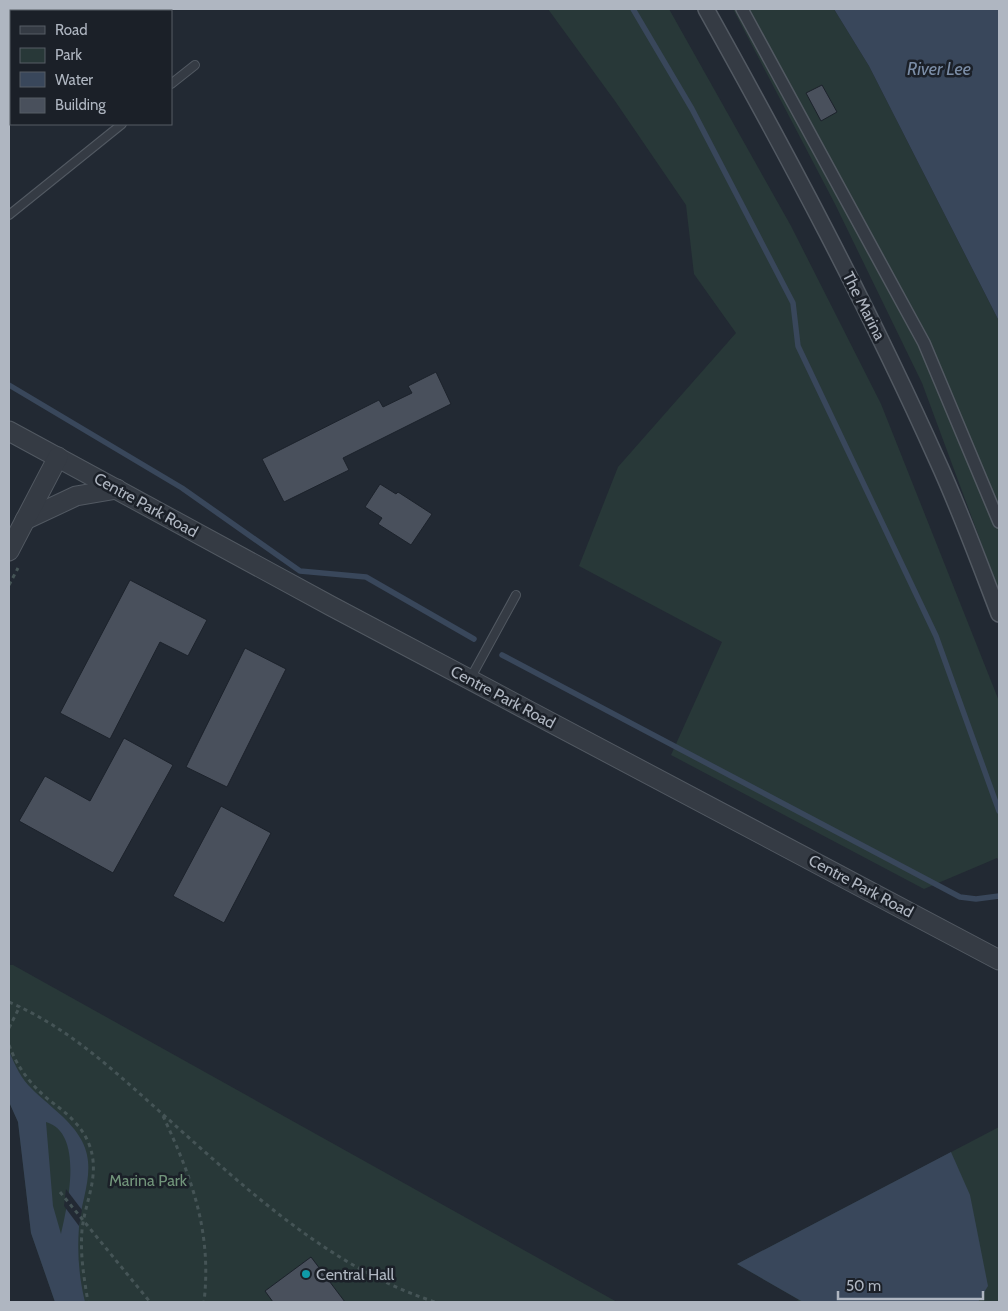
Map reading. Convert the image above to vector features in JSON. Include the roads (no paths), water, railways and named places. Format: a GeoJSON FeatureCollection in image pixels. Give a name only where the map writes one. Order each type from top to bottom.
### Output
{"type":"FeatureCollection","features":[{"type":"Feature","properties":{"kind":"street","name":"The Marina"},"geometry":{"type":"LineString","coordinates":[[706,9],[814,210],[890,358],[955,500],[999,614]]}},
{"type":"Feature","properties":{"kind":"street","name":"The Marina"},"geometry":{"type":"LineString","coordinates":[[742,9],[924,343],[999,522]]}},
{"type":"Feature","properties":{"kind":"street","name":"Centre Park Road"},"geometry":{"type":"LineString","coordinates":[[9,431],[999,960]]}},
{"type":"Feature","properties":{"kind":"street"},"geometry":{"type":"LineString","coordinates":[[15,556],[25,520],[58,457]]}},
{"type":"Feature","properties":{"kind":"street"},"geometry":{"type":"LineString","coordinates":[[25,520],[76,496],[117,489]]}},
{"type":"Feature","properties":{"kind":"lane"},"geometry":{"type":"LineString","coordinates":[[172,83],[195,65]]}},
{"type":"Feature","properties":{"kind":"lane"},"geometry":{"type":"LineString","coordinates":[[9,215],[121,125]]}},
{"type":"Feature","properties":{"kind":"lane"},"geometry":{"type":"LineString","coordinates":[[470,679],[516,595]]}},
{"type":"Feature","properties":{"kind":"water","name":"River Lee"},"geometry":{"type":"Polygon","coordinates":[[[834,9],[999,9],[999,321],[869,66],[834,9]]]}},
{"type":"Feature","properties":{"kind":"water"},"geometry":{"type":"Polygon","coordinates":[[[9,1051],[25,1081],[72,1126],[82,1141],[86,1152],[88,1173],[80,1216],[78,1256],[85,1302],[55,1302],[31,1233],[18,1122],[9,1102],[9,1051]],[[46,1122],[53,1206],[61,1234],[67,1207],[70,1172],[66,1140],[58,1129],[46,1122]]]}},
{"type":"Feature","properties":{"kind":"water"},"geometry":{"type":"Polygon","coordinates":[[[951,1152],[970,1195],[988,1286],[978,1302],[803,1302],[737,1264],[951,1152]]]}},
{"type":"Feature","properties":{"kind":"waterway"},"geometry":{"type":"LineString","coordinates":[[633,9],[692,109],[793,303],[798,346],[936,636],[999,811]]}},
{"type":"Feature","properties":{"kind":"waterway"},"geometry":{"type":"LineString","coordinates":[[9,385],[182,488],[300,571],[366,577],[474,639]]}},
{"type":"Feature","properties":{"kind":"waterway"},"geometry":{"type":"LineString","coordinates":[[502,655],[960,897],[976,899],[999,896]]}},
{"type":"Feature","properties":{"kind":"place","name":"Central Hall"},"geometry":{"type":"Point","coordinates":[306,1274]}},
{"type":"Feature","properties":{"kind":"park label","name":"Marina Park"},"geometry":{"type":"Point","coordinates":[148,1180]}}]}
